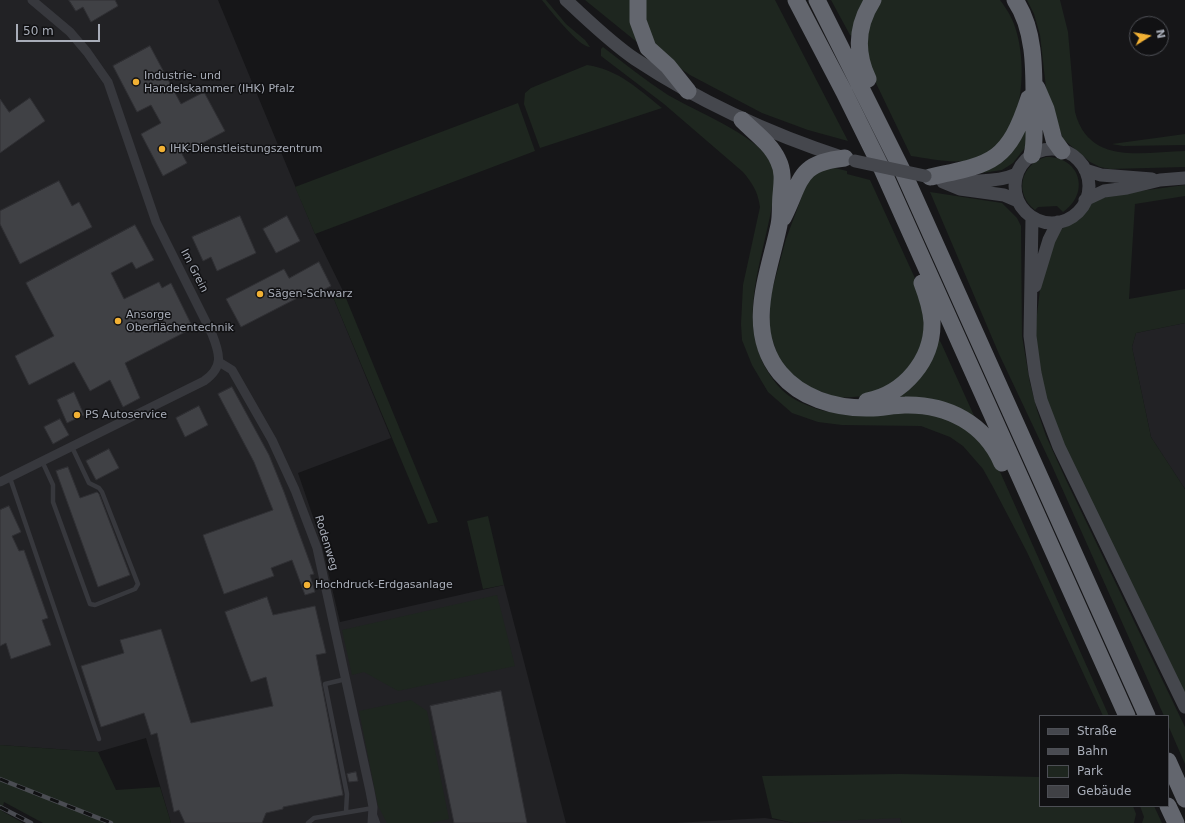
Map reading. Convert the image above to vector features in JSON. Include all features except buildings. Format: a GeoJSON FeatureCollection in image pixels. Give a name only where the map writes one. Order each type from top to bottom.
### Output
{"type":"FeatureCollection","features":[{"type":"Feature","properties":{"kind":"highway"},"geometry":{"type":"LineString","coordinates":[[638,0],[638,21],[648,48],[668,66],[688,91]]}},
{"type":"Feature","properties":{"kind":"highway"},"geometry":{"type":"LineString","coordinates":[[796,0],[863,129],[1127,715]]}},
{"type":"Feature","properties":{"kind":"highway"},"geometry":{"type":"LineString","coordinates":[[817,0],[882,127],[904,174],[1147,715]]}},
{"type":"Feature","properties":{"kind":"highway"},"geometry":{"type":"LineString","coordinates":[[873,0],[863,19],[859,45],[862,63],[870,83],[882,127]]}},
{"type":"Feature","properties":{"kind":"highway"},"geometry":{"type":"LineString","coordinates":[[1015,0],[1025,21],[1030,39],[1034,82],[1034,144],[1032,155]]}},
{"type":"Feature","properties":{"kind":"highway"},"geometry":{"type":"LineString","coordinates":[[1034,82],[1046,109],[1054,140],[1062,151]]}},
{"type":"Feature","properties":{"kind":"highway"},"geometry":{"type":"LineString","coordinates":[[928,177],[974,168],[985,164],[1001,152],[1011,141],[1017,130],[1034,82]]}},
{"type":"Feature","properties":{"kind":"highway"},"geometry":{"type":"LineString","coordinates":[[742,120],[770,148],[780,165],[783,184],[780,223],[765,284],[760,314],[764,341],[768,353],[781,374],[799,391],[819,401],[866,408],[897,405],[922,405],[945,410],[962,418],[977,428],[987,439],[1004,467],[1025,491]]}},
{"type":"Feature","properties":{"kind":"highway"},"geometry":{"type":"LineString","coordinates":[[780,223],[802,178],[809,168],[823,161],[850,160]]}},
{"type":"Feature","properties":{"kind":"highway"},"geometry":{"type":"LineString","coordinates":[[849,406],[878,398],[896,390],[913,374],[925,355],[930,338],[931,315],[921,280],[913,240]]}},
{"type":"Feature","properties":{"kind":"highway"},"geometry":{"type":"LineString","coordinates":[[1169,763],[1185,799]]}},
{"type":"Feature","properties":{"kind":"highway"},"geometry":{"type":"LineString","coordinates":[[1168,807],[1176,823]]}},
{"type":"Feature","properties":{"kind":"main road"},"geometry":{"type":"LineString","coordinates":[[566,0],[601,32],[635,59],[688,91],[742,120],[816,149],[850,160],[928,177],[960,189],[1004,196],[1018,201]]}},
{"type":"Feature","properties":{"kind":"main road"},"geometry":{"type":"LineString","coordinates":[[1049,149],[1062,151],[1076,158],[1085,170],[1088,181],[1086,200],[1082,207],[1071,217],[1058,222],[1042,221],[1032,217],[1022,208],[1018,201],[1015,186],[1017,174],[1021,166],[1032,155],[1049,149]]}},
{"type":"Feature","properties":{"kind":"main road"},"geometry":{"type":"LineString","coordinates":[[1085,170],[1101,175],[1126,175],[1160,180]]}},
{"type":"Feature","properties":{"kind":"main road"},"geometry":{"type":"LineString","coordinates":[[928,177],[983,180],[1003,179],[1017,174]]}},
{"type":"Feature","properties":{"kind":"main road"},"geometry":{"type":"LineString","coordinates":[[1086,200],[1104,191],[1127,188],[1160,180],[1185,178]]}},
{"type":"Feature","properties":{"kind":"main road"},"geometry":{"type":"LineString","coordinates":[[1032,217],[1030,336],[1034,373],[1041,400],[1052,431],[1185,707]]}},
{"type":"Feature","properties":{"kind":"main road"},"geometry":{"type":"LineString","coordinates":[[1031,299],[1046,247],[1058,222]]}},
{"type":"Feature","properties":{"kind":"street","name":"Im Grein"},"geometry":{"type":"LineString","coordinates":[[32,0],[70,32],[87,52],[108,82],[156,222],[212,334],[217,348],[219,362]]}},
{"type":"Feature","properties":{"kind":"street"},"geometry":{"type":"LineString","coordinates":[[0,482],[204,381],[212,374],[219,362]]}},
{"type":"Feature","properties":{"kind":"street","name":"Rodenweg"},"geometry":{"type":"LineString","coordinates":[[219,362],[232,370],[272,440],[295,490],[317,548],[373,807],[372,823]]}},
{"type":"Feature","properties":{"kind":"lane"},"geometry":{"type":"LineString","coordinates":[[42,461],[53,485],[53,502],[90,604],[95,605],[135,589],[138,584],[102,492],[99,488],[89,483],[72,447]]}},
{"type":"Feature","properties":{"kind":"lane"},"geometry":{"type":"LineString","coordinates":[[10,478],[99,739]]}},
{"type":"Feature","properties":{"kind":"lane"},"geometry":{"type":"LineString","coordinates":[[346,679],[325,684],[347,794],[346,812]]}},
{"type":"Feature","properties":{"kind":"lane"},"geometry":{"type":"LineString","coordinates":[[308,823],[314,818],[373,807],[378,823]]}},
{"type":"Feature","properties":{"kind":"shaded area"},"geometry":{"type":"Polygon","coordinates":[[[0,0],[218,0],[315,234],[343,291],[333,297],[391,438],[298,473],[320,537],[340,622],[504,585],[566,823],[171,823],[146,738],[98,752],[0,745],[0,0]]]}},
{"type":"Feature","properties":{"kind":"shaded area"},"geometry":{"type":"Polygon","coordinates":[[[1185,323],[1185,489],[1151,437],[1132,347],[1136,333],[1185,323]]]}},
{"type":"Feature","properties":{"kind":"shaded area"},"geometry":{"type":"Polygon","coordinates":[[[900,817],[902,823],[794,823],[900,817]]]}},
{"type":"Feature","properties":{"kind":"shaded area"},"geometry":{"type":"Polygon","coordinates":[[[765,818],[794,823],[674,823],[765,818]]]}},
{"type":"Feature","properties":{"kind":"green space"},"geometry":{"type":"Polygon","coordinates":[[[542,0],[546,0],[566,24],[585,40],[590,47],[585,46],[572,35],[542,0]]]}},
{"type":"Feature","properties":{"kind":"green space"},"geometry":{"type":"Polygon","coordinates":[[[585,0],[632,0],[638,43],[585,0]]]}},
{"type":"Feature","properties":{"kind":"green space"},"geometry":{"type":"Polygon","coordinates":[[[643,0],[775,0],[848,141],[808,130],[762,113],[690,75],[660,54],[645,31],[643,0]]]}},
{"type":"Feature","properties":{"kind":"green space"},"geometry":{"type":"Polygon","coordinates":[[[831,0],[866,0],[852,36],[850,35],[831,0]]]}},
{"type":"Feature","properties":{"kind":"green space"},"geometry":{"type":"Polygon","coordinates":[[[881,0],[1000,0],[1009,13],[1015,27],[1019,43],[1022,80],[1014,119],[1006,135],[995,148],[980,157],[963,161],[946,161],[911,156],[874,79],[865,50],[870,18],[881,0]]]}},
{"type":"Feature","properties":{"kind":"green space"},"geometry":{"type":"Polygon","coordinates":[[[1027,0],[1060,0],[1068,32],[1075,112],[1082,129],[1092,141],[1105,148],[1120,152],[1152,153],[1185,151],[1185,167],[1110,169],[1100,167],[1090,162],[1063,139],[1046,88],[1040,35],[1034,14],[1027,0]]]}},
{"type":"Feature","properties":{"kind":"green space"},"geometry":{"type":"Polygon","coordinates":[[[603,47],[668,95],[738,132],[762,150],[770,160],[773,166],[775,179],[774,192],[756,281],[753,304],[753,326],[758,348],[767,369],[785,393],[812,407],[834,413],[845,414],[926,411],[951,419],[980,442],[988,452],[1001,474],[1109,715],[1103,715],[1027,552],[993,487],[983,469],[963,446],[950,437],[921,426],[842,425],[818,422],[792,413],[768,392],[752,365],[742,340],[741,324],[743,285],[760,207],[754,188],[750,180],[743,172],[664,104],[601,56],[601,49],[603,47]]]}},
{"type":"Feature","properties":{"kind":"green space"},"geometry":{"type":"Polygon","coordinates":[[[587,65],[609,71],[627,81],[662,108],[540,148],[524,104],[525,93],[531,88],[587,65]]]}},
{"type":"Feature","properties":{"kind":"green space"},"geometry":{"type":"Polygon","coordinates":[[[518,103],[535,151],[315,234],[295,187],[518,103]]]}},
{"type":"Feature","properties":{"kind":"green space"},"geometry":{"type":"Polygon","coordinates":[[[1026,123],[1027,143],[1013,163],[1002,170],[975,174],[1026,123]]]}},
{"type":"Feature","properties":{"kind":"green space"},"geometry":{"type":"Polygon","coordinates":[[[1185,134],[1185,145],[1123,146],[1112,144],[1185,134]]]}},
{"type":"Feature","properties":{"kind":"green space"},"geometry":{"type":"Polygon","coordinates":[[[1046,157],[1058,158],[1067,162],[1074,169],[1078,177],[1079,186],[1077,195],[1072,204],[1063,212],[1057,206],[1038,207],[1035,210],[1024,196],[1022,188],[1026,173],[1030,166],[1046,157]]]}},
{"type":"Feature","properties":{"kind":"green space"},"geometry":{"type":"Polygon","coordinates":[[[835,168],[847,171],[847,174],[870,180],[919,287],[926,321],[920,352],[897,382],[867,396],[838,398],[806,386],[785,368],[778,356],[769,330],[770,298],[786,239],[808,180],[819,169],[835,168]]]}},
{"type":"Feature","properties":{"kind":"green space"},"geometry":{"type":"Polygon","coordinates":[[[1185,185],[1185,196],[1135,204],[1129,299],[1185,289],[1185,323],[1136,333],[1132,347],[1151,437],[1185,489],[1185,696],[1063,445],[1043,389],[1035,332],[1040,289],[1054,238],[1061,229],[1079,220],[1095,200],[1117,194],[1185,185]]]}},
{"type":"Feature","properties":{"kind":"green space"},"geometry":{"type":"Polygon","coordinates":[[[930,192],[1002,203],[1017,218],[1021,226],[1022,336],[1030,383],[1037,410],[1046,436],[1066,480],[1185,727],[1185,764],[1169,727],[1169,715],[1164,715],[1052,466],[999,354],[930,192]]]}},
{"type":"Feature","properties":{"kind":"green space"},"geometry":{"type":"Polygon","coordinates":[[[343,291],[438,522],[428,524],[333,297],[343,291]]]}},
{"type":"Feature","properties":{"kind":"green space"},"geometry":{"type":"Polygon","coordinates":[[[939,339],[942,345],[976,420],[897,398],[939,339]]]}},
{"type":"Feature","properties":{"kind":"green space"},"geometry":{"type":"Polygon","coordinates":[[[488,516],[504,585],[483,589],[467,521],[488,516]]]}},
{"type":"Feature","properties":{"kind":"green space"},"geometry":{"type":"Polygon","coordinates":[[[497,595],[515,666],[398,691],[364,672],[352,675],[342,630],[497,595]]]}},
{"type":"Feature","properties":{"kind":"green space"},"geometry":{"type":"Polygon","coordinates":[[[411,700],[427,711],[449,819],[431,823],[387,823],[378,806],[359,711],[411,700]]]}},
{"type":"Feature","properties":{"kind":"green space"},"geometry":{"type":"Polygon","coordinates":[[[0,745],[98,752],[116,790],[160,787],[171,823],[43,823],[4,802],[2,811],[23,823],[0,823],[0,745]]]}},
{"type":"Feature","properties":{"kind":"green space"},"geometry":{"type":"Polygon","coordinates":[[[899,774],[1039,777],[1039,807],[1133,807],[1136,814],[1134,823],[902,823],[900,818],[794,823],[772,818],[762,776],[899,774]]]}},
{"type":"Feature","properties":{"kind":"green space"},"geometry":{"type":"Polygon","coordinates":[[[1140,807],[1154,807],[1162,823],[1142,823],[1144,817],[1140,807]]]}},
{"type":"Feature","properties":{"kind":"railway"},"geometry":{"type":"LineString","coordinates":[[0,779],[111,823]]}},
{"type":"Feature","properties":{"kind":"railway"},"geometry":{"type":"LineString","coordinates":[[0,807],[31,823]]}},
{"type":"Feature","properties":{"kind":"place","name":"Industrie- und Handelskammer (IHK) Pfalz"},"geometry":{"type":"Point","coordinates":[136,82]}},
{"type":"Feature","properties":{"kind":"place","name":"IHK-Dienstleistungszentrum"},"geometry":{"type":"Point","coordinates":[162,149]}},
{"type":"Feature","properties":{"kind":"place","name":"Sägen-Schwarz"},"geometry":{"type":"Point","coordinates":[260,294]}},
{"type":"Feature","properties":{"kind":"place","name":"Ansorge Oberflächentechnik"},"geometry":{"type":"Point","coordinates":[118,321]}},
{"type":"Feature","properties":{"kind":"place","name":"PS Autoservice"},"geometry":{"type":"Point","coordinates":[77,415]}},
{"type":"Feature","properties":{"kind":"place","name":"Hochdruck-Erdgasanlage"},"geometry":{"type":"Point","coordinates":[307,585]}}]}
